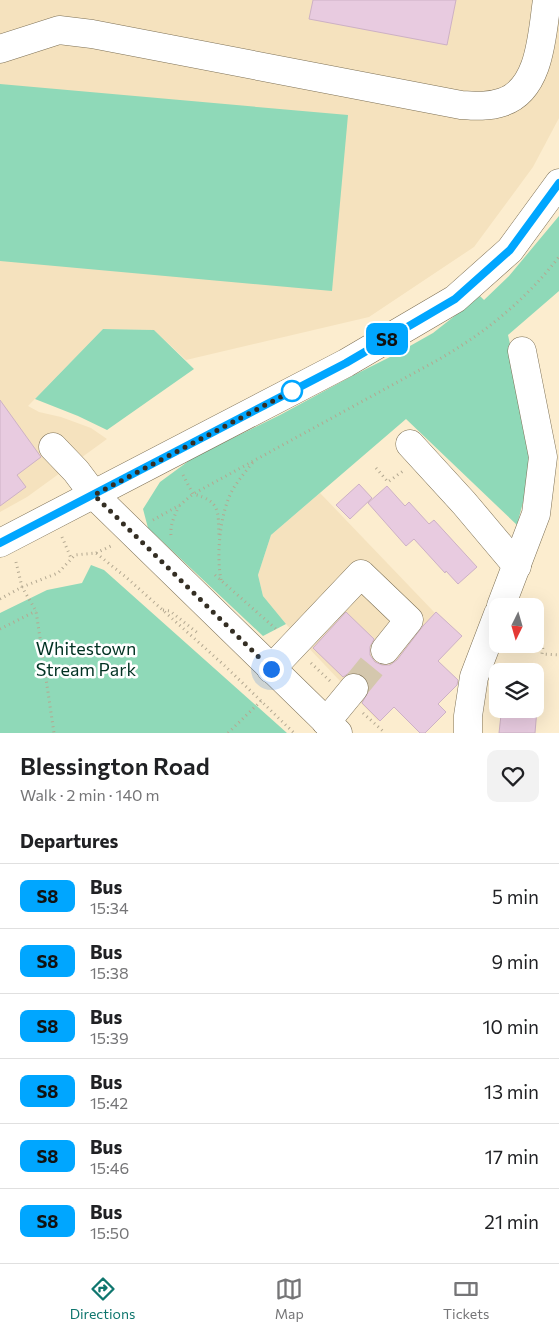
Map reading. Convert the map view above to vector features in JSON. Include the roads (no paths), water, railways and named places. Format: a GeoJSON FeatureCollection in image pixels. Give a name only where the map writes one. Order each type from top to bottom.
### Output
{"type":"FeatureCollection","features":[{"type":"Feature","properties":{"kind":"street"},"geometry":{"type":"LineString","coordinates":[[0,49],[59,30],[92,34],[461,105],[486,106],[505,102],[522,90],[535,71],[548,0]]}},
{"type":"Feature","properties":{"kind":"street"},"geometry":{"type":"LineString","coordinates":[[0,543],[346,363],[455,299],[510,250],[559,183]]}},
{"type":"Feature","properties":{"kind":"street"},"geometry":{"type":"LineString","coordinates":[[504,598],[536,514],[544,457],[522,351]]}},
{"type":"Feature","properties":{"kind":"street"},"geometry":{"type":"LineString","coordinates":[[410,444],[464,503],[516,566]]}},
{"type":"Feature","properties":{"kind":"street"},"geometry":{"type":"LineString","coordinates":[[53,447],[76,471],[94,495],[332,728],[354,688]]}},
{"type":"Feature","properties":{"kind":"street"},"geometry":{"type":"LineString","coordinates":[[271,669],[361,574],[409,620],[385,650]]}},
{"type":"Feature","properties":{"kind":"street"},"geometry":{"type":"LineString","coordinates":[[468,733],[468,716],[474,677],[489,638]]}},
{"type":"Feature","properties":{"kind":"tunnel"},"geometry":{"type":"LineString","coordinates":[[354,688],[385,650]]}},
{"type":"Feature","properties":{"kind":"park label","name":"Whitestown Stream Park"},"geometry":{"type":"Point","coordinates":[86,658]}}]}
